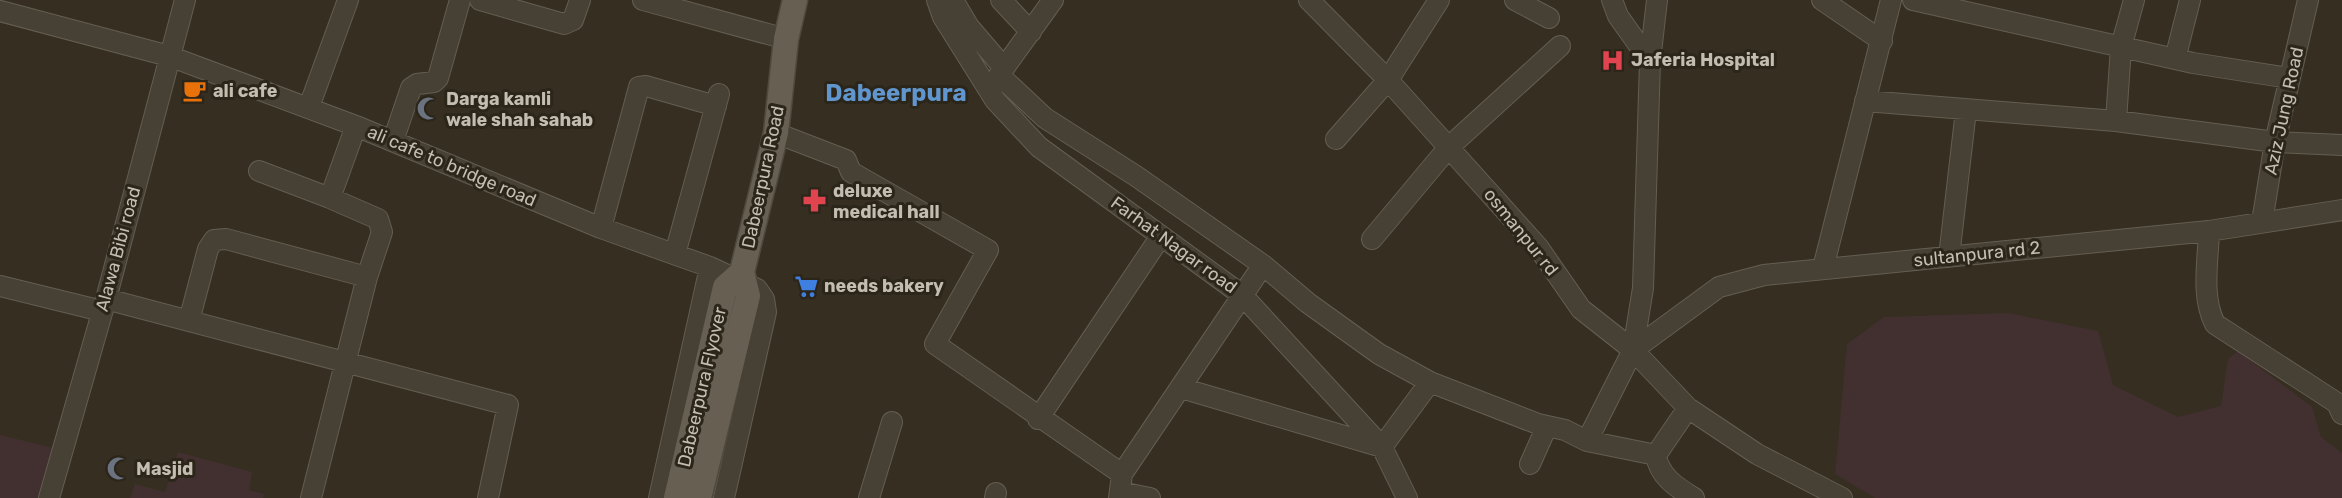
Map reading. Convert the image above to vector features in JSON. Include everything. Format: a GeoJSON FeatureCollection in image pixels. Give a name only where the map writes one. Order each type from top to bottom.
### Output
{"type":"FeatureCollection","features":[{"type":"Feature","properties":{"kind":"main road","name":"Dabeerpura Road"},"geometry":{"type":"LineString","coordinates":[[739,284],[776,133],[786,39],[795,0]]}},
{"type":"Feature","properties":{"kind":"main road","name":"Dabeerpura Flyover"},"geometry":{"type":"LineString","coordinates":[[676,498],[739,284]]}},
{"type":"Feature","properties":{"kind":"main road","name":"Dabeerpura Flyover"},"geometry":{"type":"LineString","coordinates":[[699,498],[739,284]]}},
{"type":"Feature","properties":{"kind":"street","name":"Alawa Bibi road"},"geometry":{"type":"LineString","coordinates":[[49,498],[104,305],[185,0]]}},
{"type":"Feature","properties":{"kind":"street"},"geometry":{"type":"LineString","coordinates":[[309,107],[348,0]]}},
{"type":"Feature","properties":{"kind":"street"},"geometry":{"type":"LineString","coordinates":[[393,141],[411,88],[417,84],[436,81],[460,0]]}},
{"type":"Feature","properties":{"kind":"street"},"geometry":{"type":"LineString","coordinates":[[480,0],[564,24],[573,20],[579,0]]}},
{"type":"Feature","properties":{"kind":"street"},"geometry":{"type":"LineString","coordinates":[[643,0],[786,39]]}},
{"type":"Feature","properties":{"kind":"street","name":"Farhat Nagar road"},"geometry":{"type":"LineString","coordinates":[[937,0],[943,17],[995,100],[1039,147],[1242,295],[1382,447],[1407,498]]}},
{"type":"Feature","properties":{"kind":"street"},"geometry":{"type":"LineString","coordinates":[[953,0],[969,27],[1004,68]]}},
{"type":"Feature","properties":{"kind":"street"},"geometry":{"type":"LineString","coordinates":[[1001,0],[1030,32]]}},
{"type":"Feature","properties":{"kind":"street"},"geometry":{"type":"LineString","coordinates":[[1053,0],[999,75],[1045,118],[1136,176],[1263,266],[1308,303],[1379,354],[1430,382],[1547,426],[1565,430],[1587,441],[1656,455]]}},
{"type":"Feature","properties":{"kind":"street","name":"osmanpur rd"},"geometry":{"type":"LineString","coordinates":[[1309,0],[1388,80],[1538,247],[1581,309],[1632,350],[1688,408],[1757,454],[1833,496]]}},
{"type":"Feature","properties":{"kind":"street"},"geometry":{"type":"LineString","coordinates":[[1336,140],[1388,80],[1440,0]]}},
{"type":"Feature","properties":{"kind":"street"},"geometry":{"type":"LineString","coordinates":[[1515,0],[1549,18]]}},
{"type":"Feature","properties":{"kind":"street"},"geometry":{"type":"LineString","coordinates":[[1612,0],[1618,16],[1650,61]]}},
{"type":"Feature","properties":{"kind":"street"},"geometry":{"type":"LineString","coordinates":[[1587,441],[1632,350],[1642,288],[1650,61],[1657,0]]}},
{"type":"Feature","properties":{"kind":"street"},"geometry":{"type":"LineString","coordinates":[[1822,0],[1882,41]]}},
{"type":"Feature","properties":{"kind":"street"},"geometry":{"type":"LineString","coordinates":[[1824,268],[1891,0]]}},
{"type":"Feature","properties":{"kind":"street"},"geometry":{"type":"LineString","coordinates":[[1913,0],[2175,59],[2289,78]]}},
{"type":"Feature","properties":{"kind":"street"},"geometry":{"type":"LineString","coordinates":[[2116,121],[2121,47],[2134,0]]}},
{"type":"Feature","properties":{"kind":"street"},"geometry":{"type":"LineString","coordinates":[[2175,59],[2190,0]]}},
{"type":"Feature","properties":{"kind":"street","name":"Aziz Jung Road"},"geometry":{"type":"LineString","coordinates":[[2262,222],[2275,142],[2308,0]]}},
{"type":"Feature","properties":{"kind":"street","name":"ali cafe to bridge road"},"geometry":{"type":"LineString","coordinates":[[0,11],[169,56],[309,107],[601,228],[710,267],[739,284],[757,289],[764,299],[766,312],[724,498]]}},
{"type":"Feature","properties":{"kind":"street"},"geometry":{"type":"LineString","coordinates":[[1371,239],[1449,147],[1560,46]]}},
{"type":"Feature","properties":{"kind":"street"},"geometry":{"type":"LineString","coordinates":[[601,228],[639,87],[646,86],[717,100],[675,254]]}},
{"type":"Feature","properties":{"kind":"street"},"geometry":{"type":"LineString","coordinates":[[1865,101],[2116,121],[2275,142],[2342,145]]}},
{"type":"Feature","properties":{"kind":"street"},"geometry":{"type":"LineString","coordinates":[[1949,257],[1966,110]]}},
{"type":"Feature","properties":{"kind":"street"},"geometry":{"type":"LineString","coordinates":[[330,198],[356,126]]}},
{"type":"Feature","properties":{"kind":"street"},"geometry":{"type":"LineString","coordinates":[[776,133],[846,160],[851,172],[988,250],[935,345],[1038,418],[1120,488],[1150,498]]}},
{"type":"Feature","properties":{"kind":"street"},"geometry":{"type":"LineString","coordinates":[[259,171],[330,198],[381,223],[382,232],[367,277],[311,498]]}},
{"type":"Feature","properties":{"kind":"street","name":"sultanpura rd 2"},"geometry":{"type":"LineString","coordinates":[[1632,350],[1719,287],[1764,275],[2209,231],[2342,210]]}},
{"type":"Feature","properties":{"kind":"street"},"geometry":{"type":"LineString","coordinates":[[2209,231],[2207,299],[2215,324],[2337,403],[2342,414]]}},
{"type":"Feature","properties":{"kind":"street"},"geometry":{"type":"LineString","coordinates":[[1038,418],[1161,236]]}},
{"type":"Feature","properties":{"kind":"street"},"geometry":{"type":"LineString","coordinates":[[189,321],[208,249],[214,240],[226,239],[367,277]]}},
{"type":"Feature","properties":{"kind":"street"},"geometry":{"type":"LineString","coordinates":[[1120,488],[1181,388],[1263,266]]}},
{"type":"Feature","properties":{"kind":"street"},"geometry":{"type":"LineString","coordinates":[[659,498],[710,267]]}},
{"type":"Feature","properties":{"kind":"street"},"geometry":{"type":"LineString","coordinates":[[0,286],[189,321],[508,405],[488,498]]}},
{"type":"Feature","properties":{"kind":"street"},"geometry":{"type":"LineString","coordinates":[[1181,388],[1382,447],[1430,382]]}},
{"type":"Feature","properties":{"kind":"street"},"geometry":{"type":"LineString","coordinates":[[1686,496],[1658,469],[1656,455],[1688,408]]}},
{"type":"Feature","properties":{"kind":"street"},"geometry":{"type":"LineString","coordinates":[[868,498],[892,422]]}},
{"type":"Feature","properties":{"kind":"street"},"geometry":{"type":"LineString","coordinates":[[1530,464],[1547,426]]}},
{"type":"Feature","properties":{"kind":"shaded area"},"geometry":{"type":"Polygon","coordinates":[[[2008,313],[2098,331],[2113,385],[2178,417],[2221,406],[2228,359],[2238,351],[2312,407],[2321,437],[2342,453],[2342,498],[1875,498],[1835,474],[1847,344],[1884,317],[2008,313]]]}},
{"type":"Feature","properties":{"kind":"shaded area"},"geometry":{"type":"Polygon","coordinates":[[[0,435],[54,448],[47,498],[0,498],[0,435]]]}},
{"type":"Feature","properties":{"kind":"shaded area"},"geometry":{"type":"Polygon","coordinates":[[[178,452],[252,472],[249,490],[264,494],[263,498],[130,498],[135,484],[165,492],[178,452]]]}},
{"type":"Feature","properties":{"kind":"place","name":"Jaferia Hospital"},"geometry":{"type":"Point","coordinates":[1613,60]}},
{"type":"Feature","properties":{"kind":"place","name":"ali cafe"},"geometry":{"type":"Point","coordinates":[195,91]}},
{"type":"Feature","properties":{"kind":"place","name":"Darga kamli wale shah sahab"},"geometry":{"type":"Point","coordinates":[428,109]}},
{"type":"Feature","properties":{"kind":"place","name":"deluxe medical hall"},"geometry":{"type":"Point","coordinates":[815,201]}},
{"type":"Feature","properties":{"kind":"place","name":"needs bakery"},"geometry":{"type":"Point","coordinates":[806,286]}},
{"type":"Feature","properties":{"kind":"place","name":"Masjid"},"geometry":{"type":"Point","coordinates":[118,469]}},
{"type":"Feature","properties":{"kind":"district","name":"Dabeerpura"},"geometry":{"type":"Point","coordinates":[896,93]}}]}
